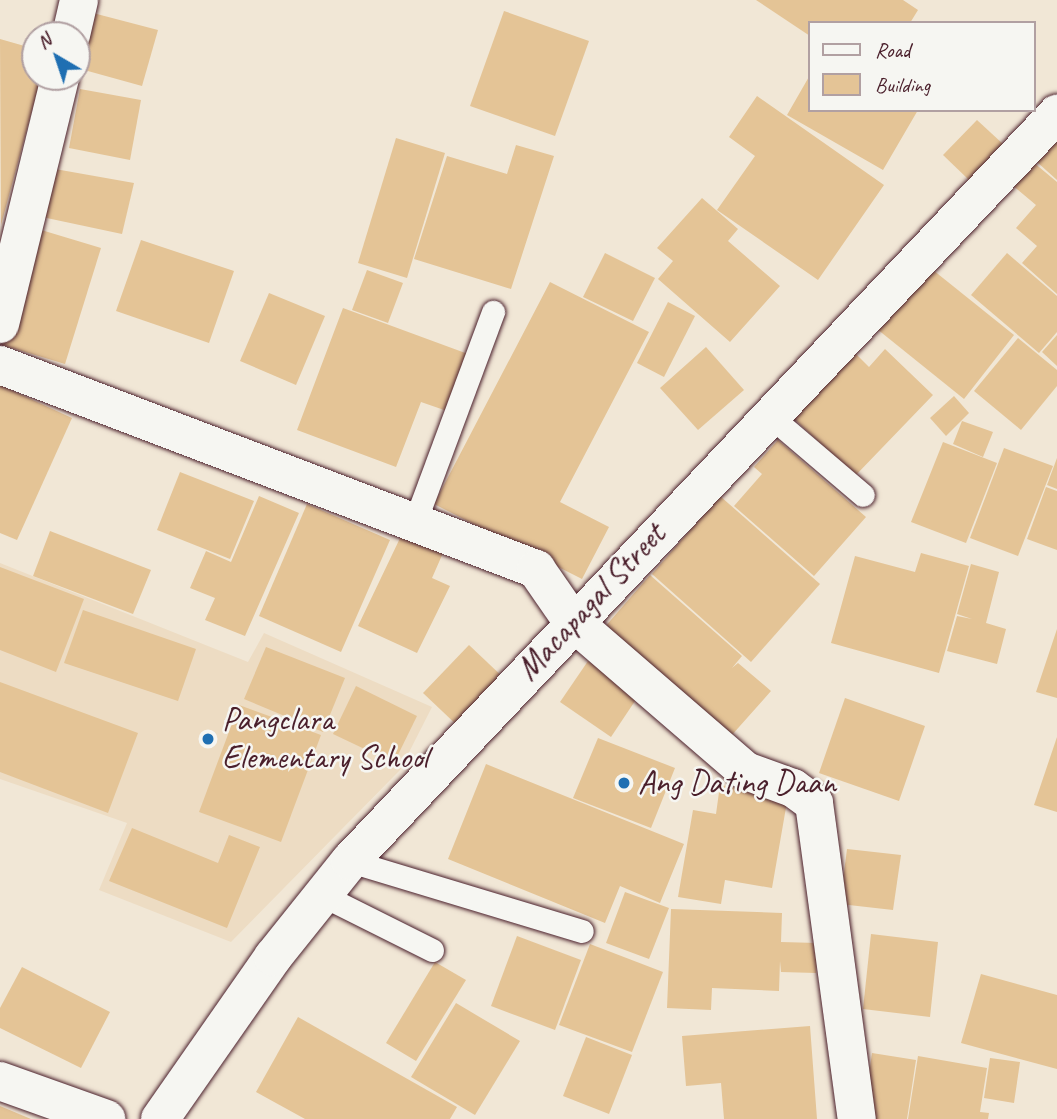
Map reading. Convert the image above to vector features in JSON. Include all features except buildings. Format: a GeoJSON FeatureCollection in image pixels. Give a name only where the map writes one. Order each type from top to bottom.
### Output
{"type":"FeatureCollection","features":[{"type":"Feature","properties":{"kind":"street"},"geometry":{"type":"LineString","coordinates":[[74,21],[79,0]]}},
{"type":"Feature","properties":{"kind":"street"},"geometry":{"type":"LineString","coordinates":[[0,324],[58,91]]}},
{"type":"Feature","properties":{"kind":"street","name":"Macapagal Street"},"geometry":{"type":"LineString","coordinates":[[160,1119],[350,861],[572,621],[1057,114]]}},
{"type":"Feature","properties":{"kind":"street"},"geometry":{"type":"LineString","coordinates":[[0,365],[415,519],[536,569],[572,621],[746,771],[793,788],[814,803],[858,1119]]}},
{"type":"Feature","properties":{"kind":"street"},"geometry":{"type":"LineString","coordinates":[[0,1081],[106,1119]]}},
{"type":"Feature","properties":{"kind":"lane"},"geometry":{"type":"LineString","coordinates":[[415,519],[493,312]]}},
{"type":"Feature","properties":{"kind":"lane"},"geometry":{"type":"LineString","coordinates":[[769,415],[863,495]]}},
{"type":"Feature","properties":{"kind":"lane"},"geometry":{"type":"LineString","coordinates":[[350,861],[582,932]]}},
{"type":"Feature","properties":{"kind":"lane"},"geometry":{"type":"LineString","coordinates":[[323,895],[432,950]]}},
{"type":"Feature","properties":{"kind":"shaded area","name":"Pangclara Elementary School"},"geometry":{"type":"Polygon","coordinates":[[[0,563],[248,662],[264,633],[432,707],[400,770],[231,942],[99,890],[127,823],[0,779],[0,563]]]}},
{"type":"Feature","properties":{"kind":"place","name":"Pangclara Elementary School"},"geometry":{"type":"Point","coordinates":[208,739]}},
{"type":"Feature","properties":{"kind":"place","name":"Ang Dating Daan"},"geometry":{"type":"Point","coordinates":[624,783]}}]}
